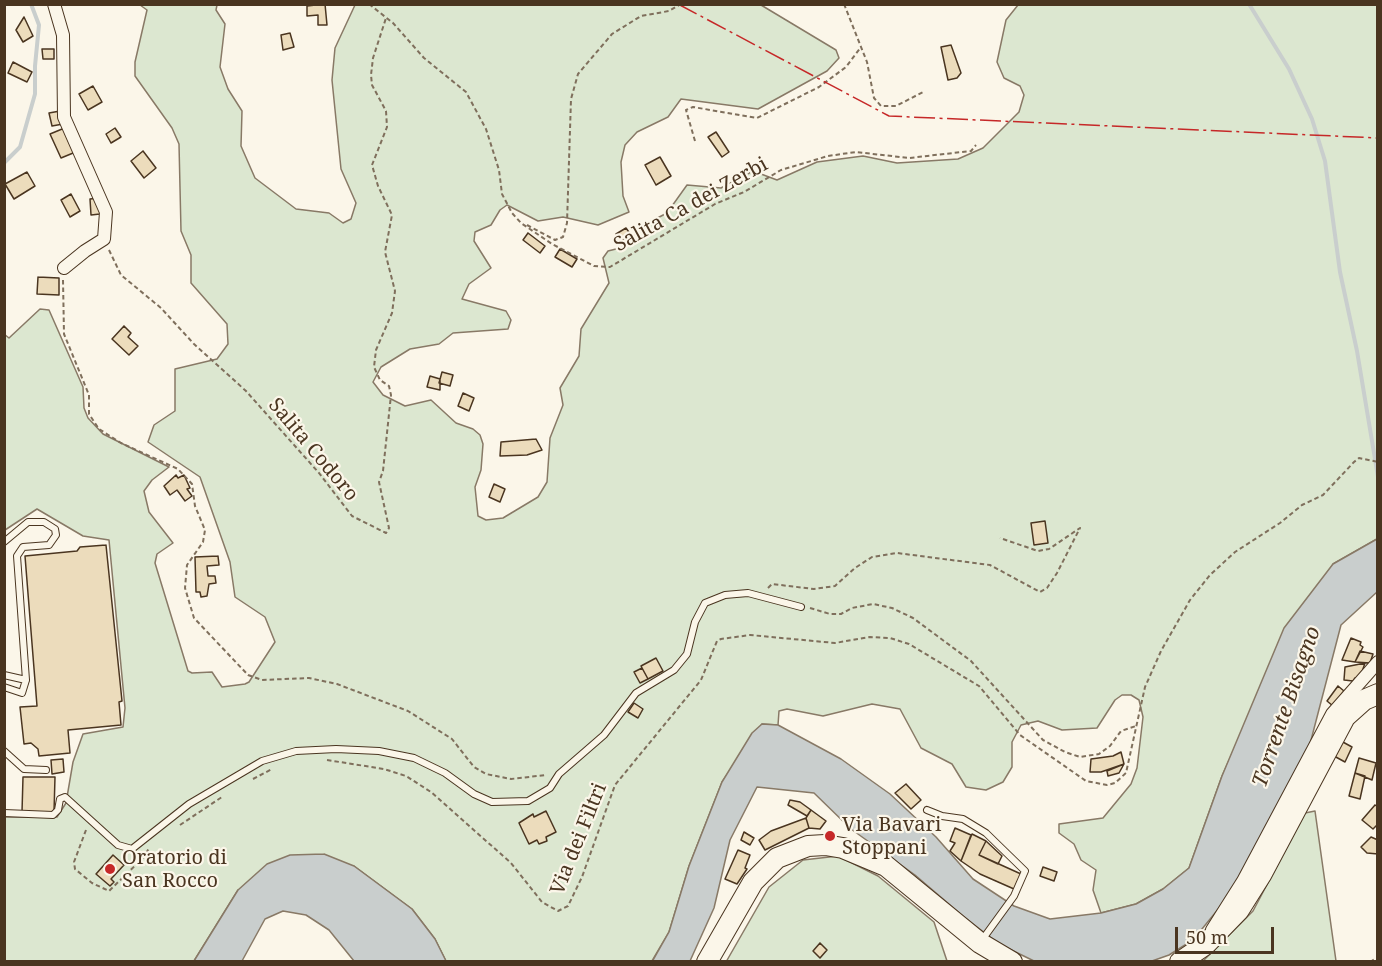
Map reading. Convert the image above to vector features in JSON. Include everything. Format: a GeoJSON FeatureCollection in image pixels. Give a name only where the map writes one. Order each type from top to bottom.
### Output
{"type":"FeatureCollection","features":[{"type":"Feature","properties":{"kind":"main road"},"geometry":{"type":"LineString","coordinates":[[1180,962],[1205,945],[1239,910],[1261,875],[1345,717],[1364,700],[1377,694]]}},
{"type":"Feature","properties":{"kind":"main road"},"geometry":{"type":"LineString","coordinates":[[707,962],[753,882],[777,858],[808,846],[825,844],[843,848],[886,866],[1012,962]]}},
{"type":"Feature","properties":{"kind":"street"},"geometry":{"type":"LineString","coordinates":[[54,4],[63,35],[64,117],[106,212],[104,239],[85,250],[64,268]]}},
{"type":"Feature","properties":{"kind":"street"},"geometry":{"type":"LineString","coordinates":[[1205,945],[1218,916],[1244,881],[1332,714],[1377,662]]}},
{"type":"Feature","properties":{"kind":"lane"},"geometry":{"type":"LineString","coordinates":[[4,542],[28,522],[44,522],[55,529],[56,535],[50,544],[23,547],[17,556],[26,680],[22,693],[4,687]]}},
{"type":"Feature","properties":{"kind":"lane"},"geometry":{"type":"LineString","coordinates":[[4,813],[53,815],[58,810],[60,799],[65,797],[118,845],[132,849],[189,804],[220,784],[262,761],[296,752],[380,751],[414,758],[445,772],[474,794],[492,802],[528,801],[550,788],[560,774],[604,735],[636,693],[674,670],[687,654],[695,622],[705,603],[725,595],[748,593],[801,606]]}},
{"type":"Feature","properties":{"kind":"lane"},"geometry":{"type":"LineString","coordinates":[[4,675],[26,680]]}},
{"type":"Feature","properties":{"kind":"lane"},"geometry":{"type":"LineString","coordinates":[[4,751],[24,769],[46,770]]}},
{"type":"Feature","properties":{"kind":"lane"},"geometry":{"type":"LineString","coordinates":[[927,810],[942,816],[963,819],[986,833],[1023,868],[1024,874],[1014,896],[983,939]]}},
{"type":"Feature","properties":{"kind":"path","name":"Salita Ca dei Zerbi"},"geometry":{"type":"LineString","coordinates":[[369,4],[386,18],[424,58],[466,92],[486,129],[499,170],[502,194],[512,213],[521,223],[552,244],[594,266],[610,267],[715,204],[744,192],[781,170],[828,156],[856,152],[909,158],[971,151],[976,145]]}},
{"type":"Feature","properties":{"kind":"path"},"geometry":{"type":"LineString","coordinates":[[521,223],[538,229],[555,240],[563,237],[567,223],[571,99],[578,74],[612,34],[641,16],[669,11],[681,4]]}},
{"type":"Feature","properties":{"kind":"path"},"geometry":{"type":"LineString","coordinates":[[844,4],[867,62],[874,98],[881,105],[896,106],[925,91]]}},
{"type":"Feature","properties":{"kind":"path","name":"Salita Codoro"},"geometry":{"type":"LineString","coordinates":[[104,239],[122,275],[161,308],[194,344],[246,391],[320,472],[348,512],[360,522],[386,533],[389,528],[379,482],[383,471],[391,395],[389,386],[380,380],[374,367],[376,350],[392,313],[395,291],[385,252],[392,215],[378,186],[372,165],[387,127],[386,111],[372,85],[371,75],[373,58],[386,18]]}},
{"type":"Feature","properties":{"kind":"path"},"geometry":{"type":"LineString","coordinates":[[695,141],[686,110],[693,106],[757,118],[819,87],[846,67],[861,47]]}},
{"type":"Feature","properties":{"kind":"path"},"geometry":{"type":"LineString","coordinates":[[64,268],[61,296],[64,334],[88,394],[89,414],[99,429],[121,443],[178,469],[192,484],[195,506],[205,530],[203,542],[187,565],[185,588],[194,618],[248,675],[262,680],[309,678],[337,684],[386,700],[452,739],[474,767],[486,774],[511,778],[560,774]]}},
{"type":"Feature","properties":{"kind":"path","name":"Via dei Filtri"},"geometry":{"type":"LineString","coordinates":[[326,760],[384,769],[406,776],[431,792],[511,863],[542,902],[558,912],[568,906],[582,877],[615,785],[701,680],[717,641],[721,639],[750,635],[835,643],[870,637],[890,638],[909,644],[979,686],[1020,735],[1086,781],[1107,785],[1115,783],[1126,773],[1145,687],[1161,651],[1190,600],[1210,574],[1235,552],[1280,523],[1302,505],[1323,495],[1354,462],[1359,459],[1377,462]]}},
{"type":"Feature","properties":{"kind":"path"},"geometry":{"type":"LineString","coordinates":[[770,591],[767,587],[772,584],[814,590],[835,586],[855,568],[872,557],[897,553],[990,566],[1040,592],[1052,581],[1080,528],[1049,549],[1038,551],[1000,538]]}},
{"type":"Feature","properties":{"kind":"path"},"geometry":{"type":"LineString","coordinates":[[801,606],[830,614],[873,604],[892,608],[913,618],[970,662],[1043,740],[1080,757],[1099,754],[1110,746],[1121,731],[1136,726]]}},
{"type":"Feature","properties":{"kind":"path"},"geometry":{"type":"LineString","coordinates":[[1039,748],[1043,740]]}},
{"type":"Feature","properties":{"kind":"path"},"geometry":{"type":"LineString","coordinates":[[246,782],[274,769]]}},
{"type":"Feature","properties":{"kind":"path"},"geometry":{"type":"LineString","coordinates":[[177,826],[225,795]]}},
{"type":"Feature","properties":{"kind":"path"},"geometry":{"type":"LineString","coordinates":[[88,819],[74,862],[75,869],[104,890],[109,891],[144,857],[154,840]]}},
{"type":"Feature","properties":{"kind":"path"},"geometry":{"type":"LineString","coordinates":[[1370,962],[1377,957]]}},
{"type":"Feature","properties":{"kind":"green space"},"geometry":{"type":"Polygon","coordinates":[[[140,5],[217,5],[216,10],[225,24],[220,67],[228,89],[242,111],[241,146],[255,178],[296,209],[329,213],[343,223],[351,219],[356,203],[341,169],[332,80],[335,48],[355,5],[761,5],[836,50],[839,58],[827,71],[758,109],[681,99],[668,117],[637,132],[625,145],[621,162],[623,196],[629,212],[598,225],[563,217],[538,221],[507,205],[500,210],[491,225],[475,232],[474,241],[491,268],[469,284],[462,299],[506,311],[511,320],[508,329],[453,333],[439,344],[410,349],[381,367],[373,382],[383,395],[405,406],[431,400],[456,423],[473,429],[480,435],[483,444],[481,470],[475,487],[478,516],[486,520],[503,518],[538,497],[547,482],[550,438],[563,405],[560,388],[579,356],[581,329],[609,283],[603,258],[608,251],[624,247],[642,226],[667,213],[687,185],[721,188],[753,171],[777,180],[817,162],[863,156],[897,163],[958,159],[983,148],[1019,112],[1024,95],[1020,86],[1004,78],[997,62],[1006,20],[1018,5],[1377,5],[1377,539],[1333,564],[1247,720],[1222,776],[1189,868],[1163,889],[1136,904],[1101,913],[1093,890],[1096,870],[1081,860],[1074,844],[1059,833],[1059,824],[1103,818],[1131,784],[1137,768],[1143,717],[1139,700],[1131,695],[1122,695],[1115,700],[1097,728],[1062,730],[1038,721],[1021,725],[1012,742],[1012,767],[1003,782],[986,790],[966,787],[952,764],[921,748],[900,709],[872,704],[823,716],[787,709],[779,711],[778,725],[762,724],[722,782],[689,866],[669,932],[652,961],[446,961],[435,939],[412,909],[354,866],[238,890],[194,961],[5,961],[5,817],[57,817],[66,803],[73,762],[83,734],[123,727],[125,708],[109,540],[83,536],[37,509],[5,530],[4,334],[9,338],[40,309],[49,310],[83,387],[84,408],[88,418],[103,434],[169,467],[152,480],[144,491],[149,512],[173,543],[157,554],[155,563],[188,671],[192,673],[212,672],[222,687],[245,684],[249,682],[275,642],[265,617],[235,597],[230,562],[200,477],[148,442],[154,425],[175,411],[175,369],[217,359],[228,344],[227,324],[191,283],[191,255],[181,231],[179,144],[172,128],[135,76],[135,62],[147,10],[140,5]]]}},
{"type":"Feature","properties":{"kind":"green space"},"geometry":{"type":"Polygon","coordinates":[[[1315,811],[1336,961],[1203,961],[1253,911],[1305,813],[1315,811]]]}},
{"type":"Feature","properties":{"kind":"green space"},"geometry":{"type":"Polygon","coordinates":[[[838,856],[878,876],[934,922],[947,961],[726,962],[769,887],[803,860],[838,856]]]}},
{"type":"Feature","properties":{"kind":"water","name":"Torrente Bisagno"},"geometry":{"type":"Polygon","coordinates":[[[1377,539],[1377,592],[1341,625],[1310,744],[1242,880],[1193,940],[1169,955],[1152,961],[1034,961],[999,944],[915,875],[851,829],[814,793],[757,787],[730,840],[714,908],[690,961],[652,962],[669,932],[689,866],[722,782],[752,733],[762,724],[778,725],[841,759],[890,794],[936,837],[973,879],[1014,906],[1050,919],[1101,913],[1136,904],[1163,889],[1189,868],[1222,776],[1284,628],[1333,564],[1377,539]]]}},
{"type":"Feature","properties":{"kind":"water"},"geometry":{"type":"Polygon","coordinates":[[[324,854],[354,866],[412,909],[435,939],[446,961],[354,961],[329,930],[306,915],[283,911],[265,919],[242,961],[194,961],[238,890],[267,864],[290,855],[324,854]]]}},
{"type":"Feature","properties":{"kind":"building"},"geometry":{"type":"Polygon","coordinates":[[[325,4],[327,25],[318,25],[318,15],[307,16],[307,6],[325,4]]]}},
{"type":"Feature","properties":{"kind":"building"},"geometry":{"type":"Polygon","coordinates":[[[24,17],[33,36],[23,42],[16,30],[24,17]]]}},
{"type":"Feature","properties":{"kind":"building"},"geometry":{"type":"Polygon","coordinates":[[[290,33],[294,47],[283,50],[281,35],[290,33]]]}},
{"type":"Feature","properties":{"kind":"building"},"geometry":{"type":"Polygon","coordinates":[[[951,45],[961,73],[957,78],[948,80],[941,47],[951,45]]]}},
{"type":"Feature","properties":{"kind":"building"},"geometry":{"type":"Polygon","coordinates":[[[42,49],[54,49],[54,59],[43,59],[42,49]]]}},
{"type":"Feature","properties":{"kind":"building"},"geometry":{"type":"Polygon","coordinates":[[[13,62],[32,72],[27,82],[8,73],[13,62]]]}},
{"type":"Feature","properties":{"kind":"building"},"geometry":{"type":"Polygon","coordinates":[[[93,86],[102,102],[88,110],[79,94],[93,86]]]}},
{"type":"Feature","properties":{"kind":"building"},"geometry":{"type":"Polygon","coordinates":[[[60,111],[63,124],[52,126],[49,113],[60,111]]]}},
{"type":"Feature","properties":{"kind":"building"},"geometry":{"type":"Polygon","coordinates":[[[67,127],[78,151],[61,158],[50,134],[67,127]]]}},
{"type":"Feature","properties":{"kind":"building"},"geometry":{"type":"Polygon","coordinates":[[[115,128],[121,137],[111,143],[106,134],[115,128]]]}},
{"type":"Feature","properties":{"kind":"building"},"geometry":{"type":"Polygon","coordinates":[[[716,132],[729,152],[722,157],[708,137],[716,132]]]}},
{"type":"Feature","properties":{"kind":"building"},"geometry":{"type":"Polygon","coordinates":[[[143,151],[156,168],[144,178],[131,161],[143,151]]]}},
{"type":"Feature","properties":{"kind":"building"},"geometry":{"type":"Polygon","coordinates":[[[660,157],[671,176],[656,185],[645,165],[660,157]]]}},
{"type":"Feature","properties":{"kind":"building"},"geometry":{"type":"Polygon","coordinates":[[[27,172],[35,186],[14,199],[5,184],[27,172]]]}},
{"type":"Feature","properties":{"kind":"building"},"geometry":{"type":"Polygon","coordinates":[[[71,194],[80,211],[70,217],[61,200],[71,194]]]}},
{"type":"Feature","properties":{"kind":"building"},"geometry":{"type":"Polygon","coordinates":[[[99,198],[100,214],[91,215],[90,199],[99,198]]]}},
{"type":"Feature","properties":{"kind":"building"},"geometry":{"type":"Polygon","coordinates":[[[626,228],[631,235],[620,242],[616,234],[626,228]]]}},
{"type":"Feature","properties":{"kind":"building"},"geometry":{"type":"Polygon","coordinates":[[[528,233],[545,246],[540,253],[523,240],[528,233]]]}},
{"type":"Feature","properties":{"kind":"building"},"geometry":{"type":"Polygon","coordinates":[[[560,249],[577,259],[572,267],[555,257],[560,249]]]}},
{"type":"Feature","properties":{"kind":"building"},"geometry":{"type":"Polygon","coordinates":[[[38,277],[59,278],[59,295],[37,294],[38,277]]]}},
{"type":"Feature","properties":{"kind":"building"},"geometry":{"type":"Polygon","coordinates":[[[124,326],[131,333],[128,337],[138,346],[129,355],[112,339],[124,326]]]}},
{"type":"Feature","properties":{"kind":"building"},"geometry":{"type":"Polygon","coordinates":[[[442,372],[453,375],[450,386],[439,383],[442,372]]]}},
{"type":"Feature","properties":{"kind":"building"},"geometry":{"type":"Polygon","coordinates":[[[430,376],[440,379],[440,390],[427,387],[430,376]]]}},
{"type":"Feature","properties":{"kind":"building"},"geometry":{"type":"Polygon","coordinates":[[[463,393],[474,398],[469,411],[458,406],[463,393]]]}},
{"type":"Feature","properties":{"kind":"building"},"geometry":{"type":"Polygon","coordinates":[[[536,439],[542,450],[527,455],[500,456],[501,442],[536,439]]]}},
{"type":"Feature","properties":{"kind":"building"},"geometry":{"type":"Polygon","coordinates":[[[176,475],[178,478],[184,475],[190,488],[187,489],[192,496],[185,501],[177,490],[170,495],[164,486],[176,475]]]}},
{"type":"Feature","properties":{"kind":"building"},"geometry":{"type":"Polygon","coordinates":[[[494,484],[505,489],[500,502],[489,497],[494,484]]]}},
{"type":"Feature","properties":{"kind":"building"},"geometry":{"type":"Polygon","coordinates":[[[1045,521],[1048,543],[1034,545],[1031,523],[1045,521]]]}},
{"type":"Feature","properties":{"kind":"building"},"geometry":{"type":"Polygon","coordinates":[[[106,545],[122,701],[119,702],[121,725],[68,730],[70,753],[39,756],[38,749],[31,743],[24,744],[20,707],[37,706],[25,556],[77,551],[80,547],[106,545]]]}},
{"type":"Feature","properties":{"kind":"building"},"geometry":{"type":"Polygon","coordinates":[[[218,556],[219,565],[207,566],[208,576],[215,576],[216,583],[209,584],[207,596],[201,597],[200,592],[196,592],[195,557],[218,556]]]}},
{"type":"Feature","properties":{"kind":"building"},"geometry":{"type":"Polygon","coordinates":[[[1351,638],[1361,642],[1360,645],[1363,647],[1355,662],[1342,660],[1351,638]]]}},
{"type":"Feature","properties":{"kind":"building"},"geometry":{"type":"Polygon","coordinates":[[[1360,651],[1373,654],[1370,663],[1355,662],[1360,651]]]}},
{"type":"Feature","properties":{"kind":"building"},"geometry":{"type":"Polygon","coordinates":[[[656,658],[663,671],[648,679],[641,666],[656,658]]]}},
{"type":"Feature","properties":{"kind":"building"},"geometry":{"type":"Polygon","coordinates":[[[1365,663],[1360,678],[1355,678],[1353,681],[1344,680],[1345,667],[1365,663]]]}},
{"type":"Feature","properties":{"kind":"building"},"geometry":{"type":"Polygon","coordinates":[[[642,668],[648,679],[640,683],[634,672],[642,668]]]}},
{"type":"Feature","properties":{"kind":"building"},"geometry":{"type":"Polygon","coordinates":[[[1338,686],[1344,691],[1333,706],[1327,701],[1338,686]]]}},
{"type":"Feature","properties":{"kind":"building"},"geometry":{"type":"Polygon","coordinates":[[[634,703],[643,709],[638,718],[628,712],[634,703]]]}},
{"type":"Feature","properties":{"kind":"building"},"geometry":{"type":"Polygon","coordinates":[[[1341,741],[1352,747],[1345,762],[1334,756],[1341,741]]]}},
{"type":"Feature","properties":{"kind":"building"},"geometry":{"type":"Polygon","coordinates":[[[1121,752],[1124,764],[1101,772],[1090,772],[1091,759],[1113,756],[1121,752]]]}},
{"type":"Feature","properties":{"kind":"building"},"geometry":{"type":"Polygon","coordinates":[[[1359,758],[1376,763],[1372,780],[1355,773],[1359,758]]]}},
{"type":"Feature","properties":{"kind":"building"},"geometry":{"type":"Polygon","coordinates":[[[63,759],[64,772],[52,774],[51,760],[63,759]]]}},
{"type":"Feature","properties":{"kind":"building"},"geometry":{"type":"Polygon","coordinates":[[[1124,764],[1119,773],[1108,776],[1107,771],[1124,764]]]}},
{"type":"Feature","properties":{"kind":"building"},"geometry":{"type":"Polygon","coordinates":[[[1355,773],[1365,776],[1360,799],[1349,796],[1355,773]]]}},
{"type":"Feature","properties":{"kind":"building"},"geometry":{"type":"Polygon","coordinates":[[[23,777],[55,777],[54,812],[22,812],[23,777]]]}},
{"type":"Feature","properties":{"kind":"building"},"geometry":{"type":"Polygon","coordinates":[[[906,784],[921,800],[911,809],[895,793],[906,784]]]}},
{"type":"Feature","properties":{"kind":"building"},"geometry":{"type":"Polygon","coordinates":[[[790,800],[800,802],[811,810],[807,816],[788,805],[790,800]]]}},
{"type":"Feature","properties":{"kind":"building"},"geometry":{"type":"Polygon","coordinates":[[[1375,805],[1378,807],[1378,824],[1373,829],[1362,820],[1375,805]]]}},
{"type":"Feature","properties":{"kind":"building"},"geometry":{"type":"Polygon","coordinates":[[[811,810],[826,821],[820,829],[809,828],[806,818],[811,810]]]}},
{"type":"Feature","properties":{"kind":"building"},"geometry":{"type":"Polygon","coordinates":[[[546,811],[556,832],[546,837],[547,841],[539,844],[537,840],[529,844],[519,823],[533,814],[534,817],[546,811]]]}},
{"type":"Feature","properties":{"kind":"building"},"geometry":{"type":"Polygon","coordinates":[[[806,818],[809,828],[765,850],[759,840],[771,831],[806,818]]]}},
{"type":"Feature","properties":{"kind":"building"},"geometry":{"type":"Polygon","coordinates":[[[955,828],[971,835],[961,861],[950,851],[955,843],[950,841],[955,828]]]}},
{"type":"Feature","properties":{"kind":"building"},"geometry":{"type":"Polygon","coordinates":[[[744,832],[754,838],[750,845],[741,840],[744,832]]]}},
{"type":"Feature","properties":{"kind":"building"},"geometry":{"type":"Polygon","coordinates":[[[972,834],[986,841],[979,855],[1021,874],[1014,889],[980,874],[961,861],[972,834]]]}},
{"type":"Feature","properties":{"kind":"building"},"geometry":{"type":"Polygon","coordinates":[[[1371,837],[1378,840],[1378,854],[1367,853],[1361,847],[1371,837]]]}},
{"type":"Feature","properties":{"kind":"building"},"geometry":{"type":"Polygon","coordinates":[[[986,841],[1002,856],[998,864],[979,855],[986,841]]]}},
{"type":"Feature","properties":{"kind":"building"},"geometry":{"type":"Polygon","coordinates":[[[738,850],[750,855],[745,868],[747,869],[737,884],[725,879],[738,850]]]}},
{"type":"Feature","properties":{"kind":"building","name":"Oratorio di San Rocco"},"geometry":{"type":"Polygon","coordinates":[[[113,855],[124,865],[111,879],[114,882],[110,886],[96,874],[113,855]]]}},
{"type":"Feature","properties":{"kind":"building"},"geometry":{"type":"Polygon","coordinates":[[[1043,867],[1057,872],[1054,881],[1040,876],[1043,867]]]}},
{"type":"Feature","properties":{"kind":"building"},"geometry":{"type":"Polygon","coordinates":[[[820,943],[827,950],[820,958],[813,951],[820,943]]]}},
{"type":"Feature","properties":{"kind":"waterway"},"geometry":{"type":"LineString","coordinates":[[4,163],[20,147],[35,94],[39,25],[31,4]]}},
{"type":"Feature","properties":{"kind":"waterway"},"geometry":{"type":"LineString","coordinates":[[1249,4],[1289,69],[1312,119],[1325,161],[1340,272],[1357,351],[1378,477]]}},
{"type":"Feature","properties":{"kind":"power"},"geometry":{"type":"LineString","coordinates":[[678,4],[889,116],[1378,138]]}},
{"type":"Feature","properties":{"kind":"place","name":"Via Bavari Stoppani"},"geometry":{"type":"Point","coordinates":[830,836]}},
{"type":"Feature","properties":{"kind":"place","name":"Oratorio di San Rocco"},"geometry":{"type":"Point","coordinates":[110,869]}}]}
